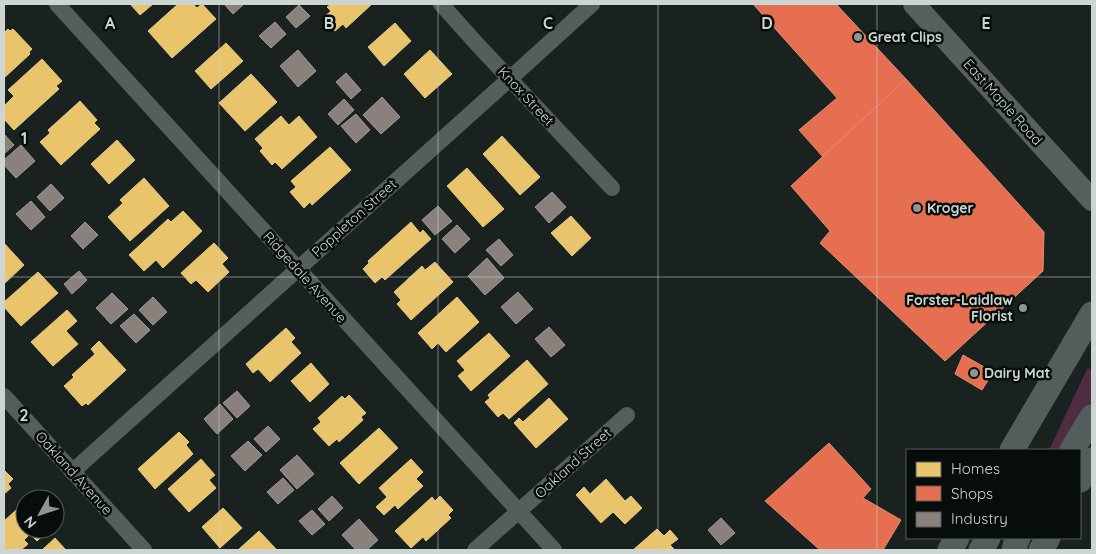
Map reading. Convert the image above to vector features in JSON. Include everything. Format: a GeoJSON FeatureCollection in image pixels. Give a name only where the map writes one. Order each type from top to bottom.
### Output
{"type":"FeatureCollection","features":[{"type":"Feature","properties":{"kind":"main road","name":"East Maple Road"},"geometry":{"type":"LineString","coordinates":[[914,4],[1092,200]]}},
{"type":"Feature","properties":{"kind":"main road"},"geometry":{"type":"LineString","coordinates":[[1013,449],[1083,342],[1092,314]]}},
{"type":"Feature","properties":{"kind":"main road"},"geometry":{"type":"LineString","coordinates":[[1073,449],[1092,417]]}},
{"type":"Feature","properties":{"kind":"main road"},"geometry":{"type":"LineString","coordinates":[[1081,478],[1092,460]]}},
{"type":"Feature","properties":{"kind":"main road"},"geometry":{"type":"LineString","coordinates":[[950,550],[956,539]]}},
{"type":"Feature","properties":{"kind":"main road"},"geometry":{"type":"LineString","coordinates":[[981,550],[987,539]]}},
{"type":"Feature","properties":{"kind":"main road"},"geometry":{"type":"LineString","coordinates":[[1041,550],[1047,539]]}},
{"type":"Feature","properties":{"kind":"street","name":"Ridgedale Avenue"},"geometry":{"type":"LineString","coordinates":[[57,4],[554,550]]}},
{"type":"Feature","properties":{"kind":"street","name":"Knox Street"},"geometry":{"type":"LineString","coordinates":[[441,4],[612,188]]}},
{"type":"Feature","properties":{"kind":"street","name":"Poppleton Street"},"geometry":{"type":"LineString","coordinates":[[72,472],[592,4]]}},
{"type":"Feature","properties":{"kind":"street","name":"Oakland Avenue"},"geometry":{"type":"LineString","coordinates":[[4,396],[143,550]]}},
{"type":"Feature","properties":{"kind":"street","name":"Oakland Street"},"geometry":{"type":"LineString","coordinates":[[475,550],[627,415]]}},
{"type":"Feature","properties":{"kind":"shaded area"},"geometry":{"type":"Polygon","coordinates":[[[1088,367],[1092,371],[1092,405],[1065,449],[1049,449],[1088,367]]]}},
{"type":"Feature","properties":{"kind":"building: Homes"},"geometry":{"type":"Polygon","coordinates":[[[130,4],[153,4],[140,15],[130,4]]]}},
{"type":"Feature","properties":{"kind":"building: Homes"},"geometry":{"type":"Polygon","coordinates":[[[178,4],[193,4],[197,8],[202,4],[216,19],[172,58],[148,31],[178,4]]]}},
{"type":"Feature","properties":{"kind":"building: Homes"},"geometry":{"type":"Polygon","coordinates":[[[331,4],[372,4],[346,28],[343,24],[335,31],[323,18],[331,11],[327,7],[331,4]]]}},
{"type":"Feature","properties":{"kind":"building: Homes"},"geometry":{"type":"Polygon","coordinates":[[[395,23],[411,41],[384,66],[368,47],[395,23]]]}},
{"type":"Feature","properties":{"kind":"building: Homes"},"geometry":{"type":"Polygon","coordinates":[[[8,29],[10,31],[13,29],[32,49],[29,52],[30,54],[4,78],[4,33],[8,29]]]}},
{"type":"Feature","properties":{"kind":"building: Homes"},"geometry":{"type":"Polygon","coordinates":[[[226,43],[243,61],[211,89],[195,71],[226,43]]]}},
{"type":"Feature","properties":{"kind":"building: Homes"},"geometry":{"type":"Polygon","coordinates":[[[430,50],[452,74],[425,98],[404,74],[430,50]]]}},
{"type":"Feature","properties":{"kind":"building: Homes"},"geometry":{"type":"Polygon","coordinates":[[[42,59],[62,81],[56,86],[59,89],[14,130],[4,119],[4,106],[14,96],[8,90],[42,59]]]}},
{"type":"Feature","properties":{"kind":"building: Homes"},"geometry":{"type":"Polygon","coordinates":[[[251,74],[277,102],[245,131],[219,103],[251,74]]]}},
{"type":"Feature","properties":{"kind":"building: Homes"},"geometry":{"type":"Polygon","coordinates":[[[80,101],[97,120],[94,123],[100,129],[61,165],[40,142],[50,133],[48,130],[80,101]]]}},
{"type":"Feature","properties":{"kind":"building: Homes"},"geometry":{"type":"Polygon","coordinates":[[[281,116],[289,125],[299,116],[317,137],[282,169],[275,162],[272,165],[260,151],[263,148],[255,139],[281,116]]]}},
{"type":"Feature","properties":{"kind":"building: Homes"},"geometry":{"type":"Polygon","coordinates":[[[502,136],[540,177],[520,195],[483,154],[502,136]]]}},
{"type":"Feature","properties":{"kind":"building: Homes"},"geometry":{"type":"Polygon","coordinates":[[[117,140],[135,160],[109,184],[91,164],[117,140]]]}},
{"type":"Feature","properties":{"kind":"building: Homes"},"geometry":{"type":"Polygon","coordinates":[[[330,147],[351,170],[312,205],[310,202],[304,208],[290,192],[296,187],[291,181],[330,147]]]}},
{"type":"Feature","properties":{"kind":"building: Homes"},"geometry":{"type":"Polygon","coordinates":[[[467,168],[504,209],[483,227],[447,186],[467,168]]]}},
{"type":"Feature","properties":{"kind":"building: Homes"},"geometry":{"type":"Polygon","coordinates":[[[144,178],[169,206],[130,241],[108,217],[123,203],[120,200],[144,178]]]}},
{"type":"Feature","properties":{"kind":"building: Homes"},"geometry":{"type":"Polygon","coordinates":[[[183,211],[202,231],[163,268],[156,260],[144,271],[129,255],[168,219],[171,222],[183,211]]]}},
{"type":"Feature","properties":{"kind":"building: Homes"},"geometry":{"type":"Polygon","coordinates":[[[571,216],[591,238],[572,256],[551,233],[571,216]]]}},
{"type":"Feature","properties":{"kind":"building: Homes"},"geometry":{"type":"Polygon","coordinates":[[[411,222],[420,233],[423,230],[431,239],[385,280],[382,277],[375,283],[363,269],[369,263],[368,261],[411,222]]]}},
{"type":"Feature","properties":{"kind":"building: Homes"},"geometry":{"type":"Polygon","coordinates":[[[4,243],[24,265],[4,284],[4,243]]]}},
{"type":"Feature","properties":{"kind":"building: Homes"},"geometry":{"type":"Polygon","coordinates":[[[214,243],[228,258],[222,264],[229,272],[208,292],[196,280],[191,284],[181,273],[214,243]]]}},
{"type":"Feature","properties":{"kind":"building: Homes"},"geometry":{"type":"Polygon","coordinates":[[[435,262],[453,282],[411,320],[397,304],[401,300],[394,292],[422,266],[425,270],[435,262]]]}},
{"type":"Feature","properties":{"kind":"building: Homes"},"geometry":{"type":"Polygon","coordinates":[[[38,272],[58,293],[21,326],[4,307],[4,302],[38,272]]]}},
{"type":"Feature","properties":{"kind":"building: Homes"},"geometry":{"type":"Polygon","coordinates":[[[457,297],[479,322],[446,352],[438,343],[432,349],[418,333],[457,297]]]}},
{"type":"Feature","properties":{"kind":"building: Homes"},"geometry":{"type":"Polygon","coordinates":[[[67,310],[77,321],[66,331],[78,344],[53,366],[31,342],[67,310]]]}},
{"type":"Feature","properties":{"kind":"building: Homes"},"geometry":{"type":"Polygon","coordinates":[[[286,328],[295,338],[291,342],[301,353],[270,382],[258,369],[253,373],[246,364],[286,328]]]}},
{"type":"Feature","properties":{"kind":"building: Homes"},"geometry":{"type":"Polygon","coordinates":[[[489,333],[510,356],[471,391],[458,376],[465,370],[457,361],[489,333]]]}},
{"type":"Feature","properties":{"kind":"building: Homes"},"geometry":{"type":"Polygon","coordinates":[[[99,341],[126,370],[88,405],[86,403],[82,406],[64,386],[74,377],[72,375],[95,354],[91,349],[99,341]]]}},
{"type":"Feature","properties":{"kind":"building: Homes"},"geometry":{"type":"Polygon","coordinates":[[[527,360],[548,384],[509,419],[503,413],[498,417],[485,402],[490,398],[488,395],[527,360]]]}},
{"type":"Feature","properties":{"kind":"building: Homes"},"geometry":{"type":"Polygon","coordinates":[[[311,363],[329,384],[310,402],[291,381],[311,363]]]}},
{"type":"Feature","properties":{"kind":"building: Homes"},"geometry":{"type":"Polygon","coordinates":[[[349,395],[366,413],[361,417],[363,420],[339,442],[337,439],[329,446],[313,429],[321,422],[318,418],[342,396],[345,399],[349,395]]]}},
{"type":"Feature","properties":{"kind":"building: Homes"},"geometry":{"type":"Polygon","coordinates":[[[549,398],[568,419],[536,448],[514,423],[519,418],[523,422],[549,398]]]}},
{"type":"Feature","properties":{"kind":"building: Homes"},"geometry":{"type":"Polygon","coordinates":[[[379,428],[398,448],[359,484],[340,463],[379,428]]]}},
{"type":"Feature","properties":{"kind":"building: Homes"},"geometry":{"type":"Polygon","coordinates":[[[179,432],[189,442],[186,445],[193,454],[155,489],[138,469],[179,432]]]}},
{"type":"Feature","properties":{"kind":"building: Homes"},"geometry":{"type":"Polygon","coordinates":[[[201,459],[215,475],[209,480],[216,488],[189,512],[168,489],[201,459]]]}},
{"type":"Feature","properties":{"kind":"building: Homes"},"geometry":{"type":"Polygon","coordinates":[[[411,459],[423,472],[416,479],[423,486],[398,509],[395,505],[384,515],[376,507],[387,497],[379,488],[411,459]]]}},
{"type":"Feature","properties":{"kind":"building: Homes"},"geometry":{"type":"Polygon","coordinates":[[[4,470],[13,479],[8,484],[11,488],[4,494],[4,470]]]}},
{"type":"Feature","properties":{"kind":"building: Homes"},"geometry":{"type":"Polygon","coordinates":[[[606,479],[625,501],[631,496],[642,508],[625,524],[613,512],[601,523],[576,495],[584,487],[590,494],[606,479]]]}},
{"type":"Feature","properties":{"kind":"building: Homes"},"geometry":{"type":"Polygon","coordinates":[[[440,496],[453,510],[448,515],[451,518],[426,541],[423,537],[411,548],[395,531],[432,497],[435,501],[440,496]]]}},
{"type":"Feature","properties":{"kind":"building: Homes"},"geometry":{"type":"Polygon","coordinates":[[[223,508],[242,528],[220,548],[202,527],[223,508]]]}},
{"type":"Feature","properties":{"kind":"building: Homes"},"geometry":{"type":"Polygon","coordinates":[[[15,511],[15,539],[25,539],[28,544],[21,550],[4,550],[4,521],[15,511]]]}},
{"type":"Feature","properties":{"kind":"building: Homes"},"geometry":{"type":"Polygon","coordinates":[[[657,529],[664,536],[670,530],[678,539],[670,545],[675,550],[633,550],[657,529]]]}},
{"type":"Feature","properties":{"kind":"building: Homes"},"geometry":{"type":"Polygon","coordinates":[[[259,531],[277,550],[238,550],[259,531]]]}},
{"type":"Feature","properties":{"kind":"building: Homes"},"geometry":{"type":"Polygon","coordinates":[[[56,539],[66,550],[42,550],[56,539]]]}},
{"type":"Feature","properties":{"kind":"building: Shops"},"geometry":{"type":"Polygon","coordinates":[[[753,4],[836,4],[906,79],[823,157],[799,130],[837,98],[753,4]]]}},
{"type":"Feature","properties":{"kind":"building: Shops","name":"Kroger"},"geometry":{"type":"Polygon","coordinates":[[[906,79],[1044,232],[1043,271],[945,361],[820,243],[830,231],[791,186],[906,79]]]}},
{"type":"Feature","properties":{"kind":"building: Shops","name":"Dairy Mat"},"geometry":{"type":"Polygon","coordinates":[[[963,355],[993,372],[982,390],[955,374],[963,355]]]}},
{"type":"Feature","properties":{"kind":"building: Shops"},"geometry":{"type":"Polygon","coordinates":[[[829,443],[871,489],[863,498],[901,520],[883,550],[820,550],[765,501],[829,443]]]}},
{"type":"Feature","properties":{"kind":"building: Industry"},"geometry":{"type":"Polygon","coordinates":[[[224,4],[244,4],[233,14],[224,4]]]}},
{"type":"Feature","properties":{"kind":"building: Industry"},"geometry":{"type":"Polygon","coordinates":[[[299,5],[310,16],[296,28],[286,17],[299,5]]]}},
{"type":"Feature","properties":{"kind":"building: Industry"},"geometry":{"type":"Polygon","coordinates":[[[275,22],[286,34],[271,48],[259,36],[275,22]]]}},
{"type":"Feature","properties":{"kind":"building: Industry"},"geometry":{"type":"Polygon","coordinates":[[[298,50],[316,71],[298,87],[280,66],[298,50]]]}},
{"type":"Feature","properties":{"kind":"building: Industry"},"geometry":{"type":"Polygon","coordinates":[[[346,73],[361,90],[351,99],[336,82],[346,73]]]}},
{"type":"Feature","properties":{"kind":"building: Industry"},"geometry":{"type":"Polygon","coordinates":[[[382,97],[400,117],[381,134],[363,115],[382,97]]]}},
{"type":"Feature","properties":{"kind":"building: Industry"},"geometry":{"type":"Polygon","coordinates":[[[344,99],[354,110],[338,125],[328,114],[344,99]]]}},
{"type":"Feature","properties":{"kind":"building: Industry"},"geometry":{"type":"Polygon","coordinates":[[[356,114],[370,130],[356,143],[341,126],[356,114]]]}},
{"type":"Feature","properties":{"kind":"building: Industry"},"geometry":{"type":"Polygon","coordinates":[[[4,134],[14,145],[4,154],[4,134]]]}},
{"type":"Feature","properties":{"kind":"building: Industry"},"geometry":{"type":"Polygon","coordinates":[[[21,145],[35,161],[16,178],[4,165],[4,160],[21,145]]]}},
{"type":"Feature","properties":{"kind":"building: Industry"},"geometry":{"type":"Polygon","coordinates":[[[51,184],[64,198],[50,211],[37,197],[51,184]]]}},
{"type":"Feature","properties":{"kind":"building: Industry"},"geometry":{"type":"Polygon","coordinates":[[[552,192],[566,207],[549,223],[535,207],[552,192]]]}},
{"type":"Feature","properties":{"kind":"building: Industry"},"geometry":{"type":"Polygon","coordinates":[[[31,201],[45,217],[31,230],[16,214],[31,201]]]}},
{"type":"Feature","properties":{"kind":"building: Industry"},"geometry":{"type":"Polygon","coordinates":[[[438,206],[452,221],[435,235],[422,220],[438,206]]]}},
{"type":"Feature","properties":{"kind":"building: Industry"},"geometry":{"type":"Polygon","coordinates":[[[85,222],[98,235],[83,249],[71,236],[85,222]]]}},
{"type":"Feature","properties":{"kind":"building: Industry"},"geometry":{"type":"Polygon","coordinates":[[[457,225],[470,239],[455,253],[442,239],[457,225]]]}},
{"type":"Feature","properties":{"kind":"building: Industry"},"geometry":{"type":"Polygon","coordinates":[[[499,239],[513,255],[501,266],[486,250],[499,239]]]}},
{"type":"Feature","properties":{"kind":"building: Industry"},"geometry":{"type":"Polygon","coordinates":[[[487,258],[504,278],[485,295],[468,276],[487,258]]]}},
{"type":"Feature","properties":{"kind":"building: Industry"},"geometry":{"type":"Polygon","coordinates":[[[79,271],[87,280],[72,294],[64,284],[79,271]]]}},
{"type":"Feature","properties":{"kind":"building: Industry"},"geometry":{"type":"Polygon","coordinates":[[[518,292],[533,309],[516,324],[501,307],[518,292]]]}},
{"type":"Feature","properties":{"kind":"building: Industry"},"geometry":{"type":"Polygon","coordinates":[[[112,293],[128,309],[111,324],[96,308],[112,293]]]}},
{"type":"Feature","properties":{"kind":"building: Industry"},"geometry":{"type":"Polygon","coordinates":[[[153,297],[167,312],[153,325],[139,310],[153,297]]]}},
{"type":"Feature","properties":{"kind":"building: Industry"},"geometry":{"type":"Polygon","coordinates":[[[134,314],[150,330],[136,343],[120,326],[134,314]]]}},
{"type":"Feature","properties":{"kind":"building: Industry"},"geometry":{"type":"Polygon","coordinates":[[[549,327],[565,345],[551,357],[535,339],[549,327]]]}},
{"type":"Feature","properties":{"kind":"building: Industry"},"geometry":{"type":"Polygon","coordinates":[[[237,391],[250,406],[237,418],[223,403],[237,391]]]}},
{"type":"Feature","properties":{"kind":"building: Industry"},"geometry":{"type":"Polygon","coordinates":[[[220,404],[233,419],[217,434],[204,419],[220,404]]]}},
{"type":"Feature","properties":{"kind":"building: Industry"},"geometry":{"type":"Polygon","coordinates":[[[268,426],[280,439],[266,452],[254,439],[268,426]]]}},
{"type":"Feature","properties":{"kind":"building: Industry"},"geometry":{"type":"Polygon","coordinates":[[[248,441],[262,455],[245,471],[231,456],[248,441]]]}},
{"type":"Feature","properties":{"kind":"building: Industry"},"geometry":{"type":"Polygon","coordinates":[[[297,455],[314,474],[297,489],[280,470],[297,455]]]}},
{"type":"Feature","properties":{"kind":"building: Industry"},"geometry":{"type":"Polygon","coordinates":[[[283,478],[294,490],[278,504],[267,492],[283,478]]]}},
{"type":"Feature","properties":{"kind":"building: Industry"},"geometry":{"type":"Polygon","coordinates":[[[332,496],[343,508],[329,521],[318,509],[332,496]]]}},
{"type":"Feature","properties":{"kind":"building: Industry"},"geometry":{"type":"Polygon","coordinates":[[[312,510],[325,524],[312,535],[299,521],[312,510]]]}},
{"type":"Feature","properties":{"kind":"building: Industry"},"geometry":{"type":"Polygon","coordinates":[[[721,518],[735,533],[721,545],[708,530],[721,518]]]}},
{"type":"Feature","properties":{"kind":"building: Industry"},"geometry":{"type":"Polygon","coordinates":[[[359,519],[378,540],[367,550],[356,550],[342,535],[359,519]]]}},
{"type":"Feature","properties":{"kind":"place","name":"Great Clips"},"geometry":{"type":"Point","coordinates":[858,37]}},
{"type":"Feature","properties":{"kind":"place","name":"Kroger"},"geometry":{"type":"Point","coordinates":[917,208]}},
{"type":"Feature","properties":{"kind":"place","name":"Forster-Laidlaw Florist"},"geometry":{"type":"Point","coordinates":[1023,308]}},
{"type":"Feature","properties":{"kind":"place","name":"Dairy Mat"},"geometry":{"type":"Point","coordinates":[974,373]}}]}
